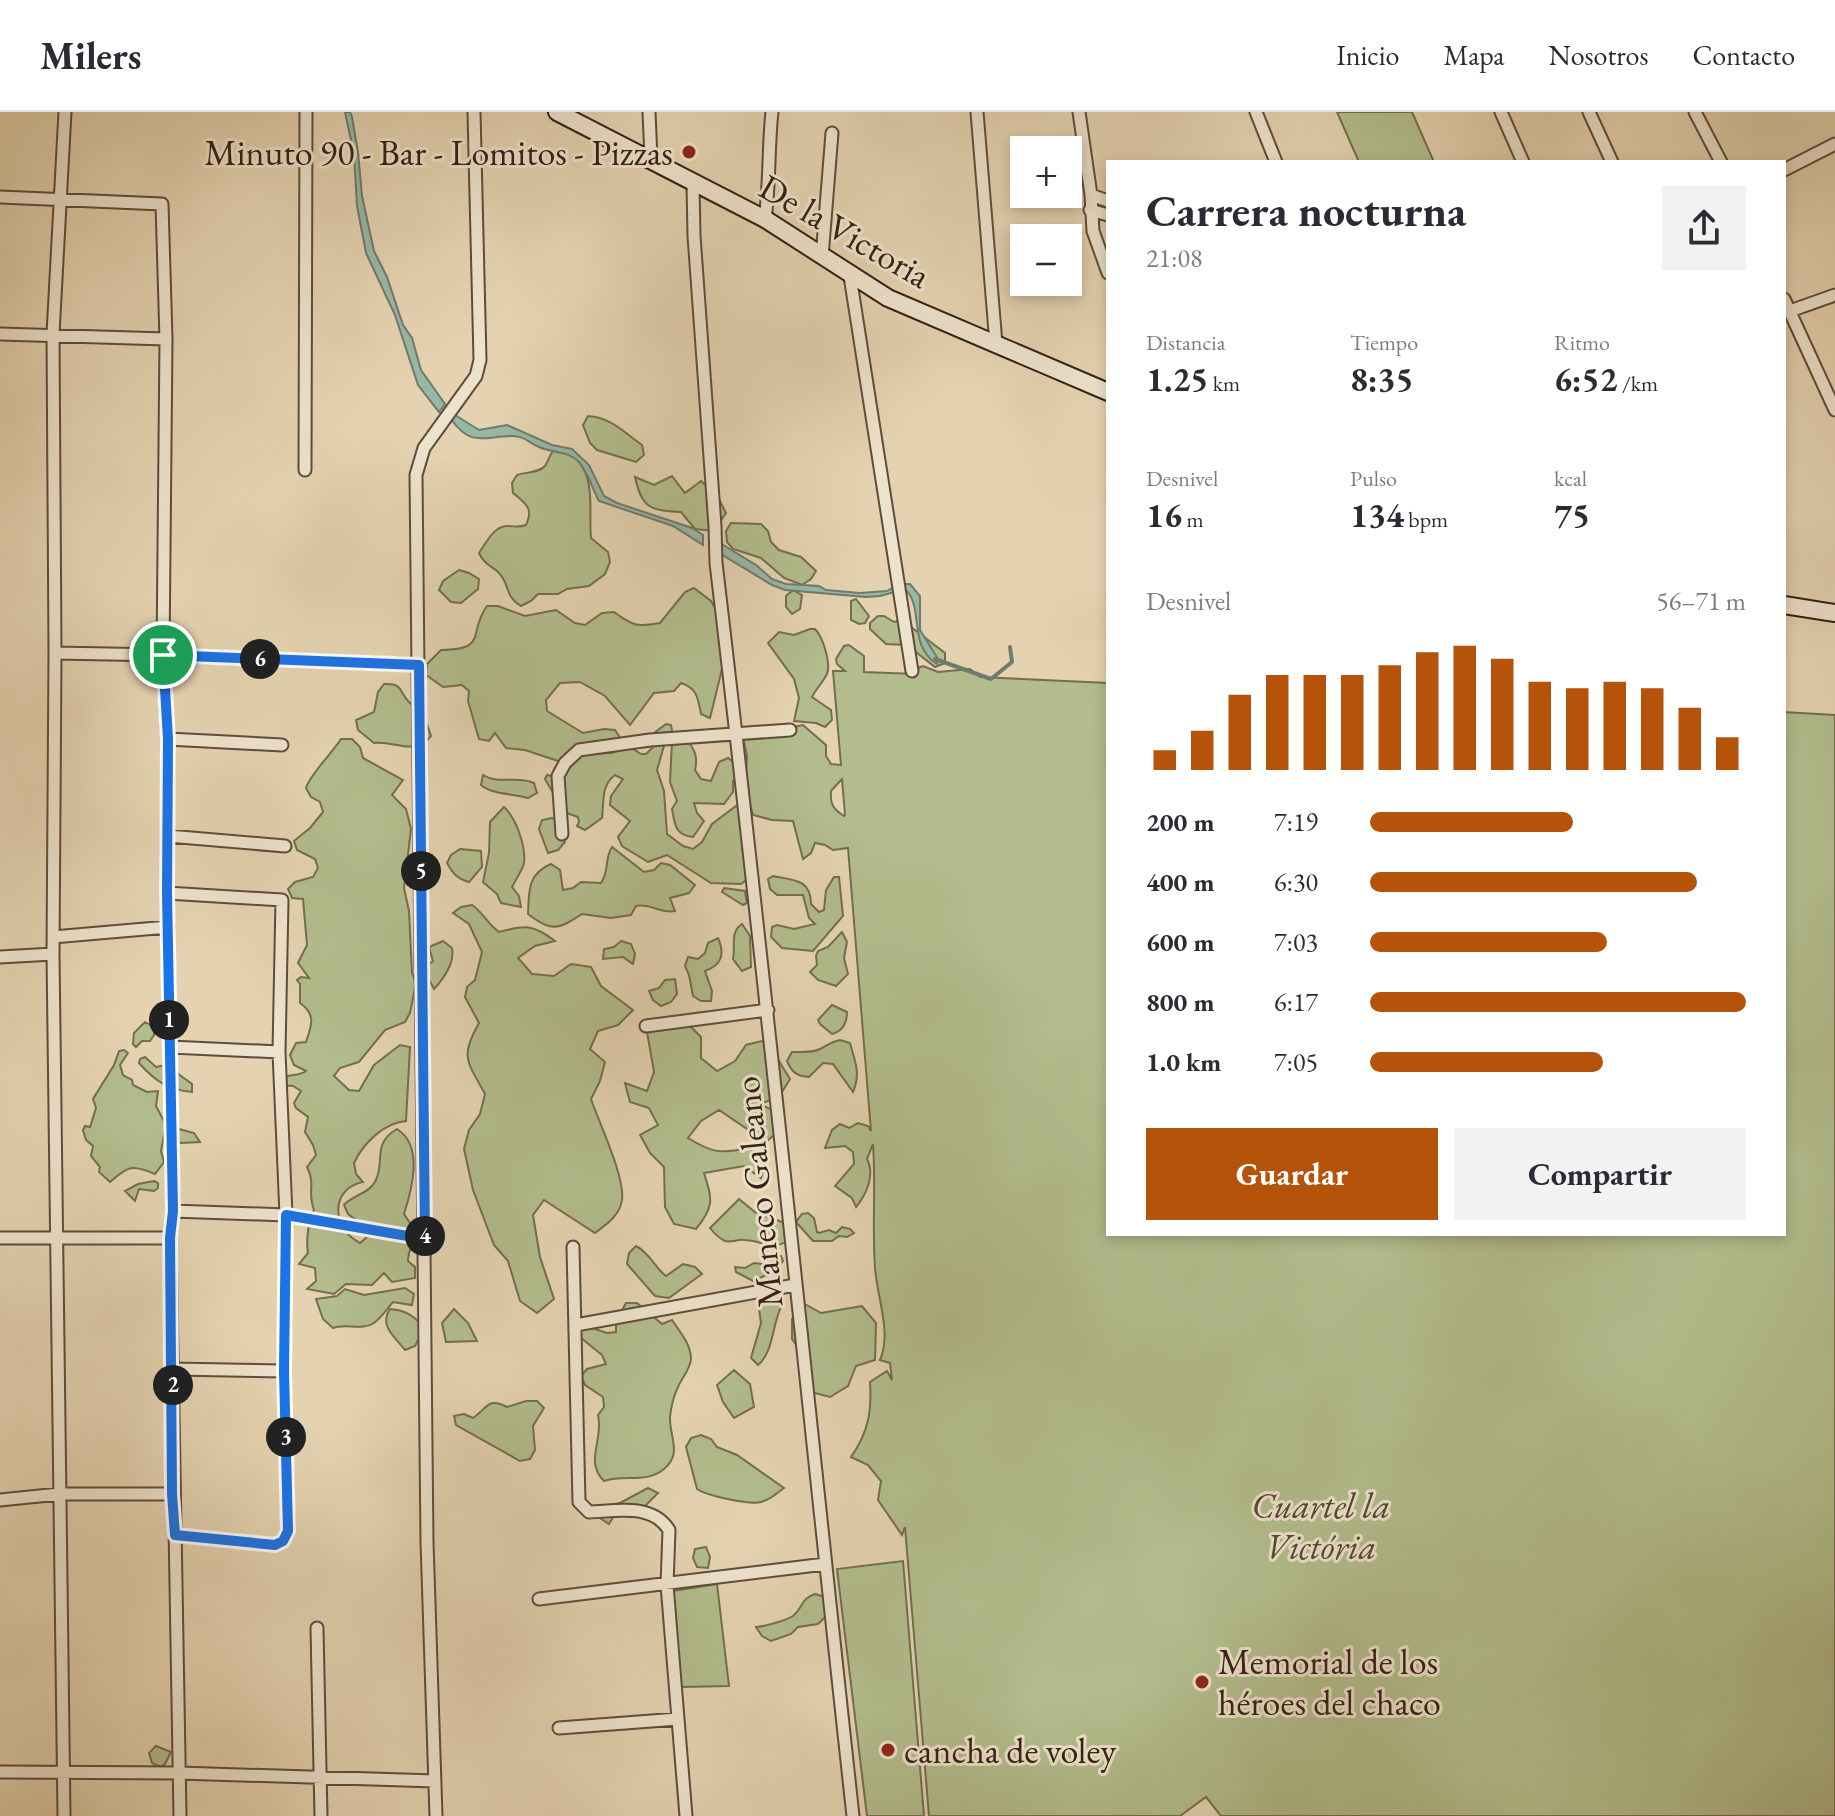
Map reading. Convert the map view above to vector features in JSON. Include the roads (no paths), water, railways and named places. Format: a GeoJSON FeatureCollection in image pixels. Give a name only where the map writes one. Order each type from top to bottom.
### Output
{"type":"FeatureCollection","features":[{"type":"Feature","properties":{"kind":"main road","name":"De la Victoria"},"geometry":{"type":"LineString","coordinates":[[557,112],[765,219],[888,298],[1106,391]]}},
{"type":"Feature","properties":{"kind":"main road"},"geometry":{"type":"LineString","coordinates":[[1786,605],[1835,613]]}},
{"type":"Feature","properties":{"kind":"street"},"geometry":{"type":"LineString","coordinates":[[64,1816],[53,954],[53,334],[65,112]]}},
{"type":"Feature","properties":{"kind":"street"},"geometry":{"type":"LineString","coordinates":[[305,470],[306,112]]}},
{"type":"Feature","properties":{"kind":"street"},"geometry":{"type":"LineString","coordinates":[[436,1816],[427,1542],[416,475],[424,448],[476,376],[480,360],[474,112]]}},
{"type":"Feature","properties":{"kind":"street"},"geometry":{"type":"LineString","coordinates":[[649,112],[651,159]]}},
{"type":"Feature","properties":{"kind":"street"},"geometry":{"type":"LineString","coordinates":[[765,219],[770,185],[768,159],[772,112]]}},
{"type":"Feature","properties":{"kind":"street"},"geometry":{"type":"LineString","coordinates":[[977,112],[996,344]]}},
{"type":"Feature","properties":{"kind":"street"},"geometry":{"type":"LineString","coordinates":[[1079,112],[1093,231],[1106,267]]}},
{"type":"Feature","properties":{"kind":"street"},"geometry":{"type":"LineString","coordinates":[[1256,112],[1275,160]]}},
{"type":"Feature","properties":{"kind":"street"},"geometry":{"type":"LineString","coordinates":[[1501,112],[1522,160]]}},
{"type":"Feature","properties":{"kind":"street"},"geometry":{"type":"LineString","coordinates":[[1589,112],[1611,160]]}},
{"type":"Feature","properties":{"kind":"street"},"geometry":{"type":"LineString","coordinates":[[1695,112],[1720,160]]}},
{"type":"Feature","properties":{"kind":"street"},"geometry":{"type":"LineString","coordinates":[[822,257],[832,133]]}},
{"type":"Feature","properties":{"kind":"street"},"geometry":{"type":"LineString","coordinates":[[1786,169],[1835,144]]}},
{"type":"Feature","properties":{"kind":"street","name":"Maneco Galeano"},"geometry":{"type":"LineString","coordinates":[[693,184],[716,563],[768,1010],[853,1816]]}},
{"type":"Feature","properties":{"kind":"street"},"geometry":{"type":"LineString","coordinates":[[1091,195],[1106,200]]}},
{"type":"Feature","properties":{"kind":"street"},"geometry":{"type":"LineString","coordinates":[[0,197],[162,204],[166,339],[163,655],[168,739],[167,893],[173,1211],[170,1238],[172,1494],[180,1816]]}},
{"type":"Feature","properties":{"kind":"street"},"geometry":{"type":"LineString","coordinates":[[1090,210],[1106,214]]}},
{"type":"Feature","properties":{"kind":"street"},"geometry":{"type":"LineString","coordinates":[[850,276],[912,671]]}},
{"type":"Feature","properties":{"kind":"street"},"geometry":{"type":"LineString","coordinates":[[1790,311],[1835,295]]}},
{"type":"Feature","properties":{"kind":"street"},"geometry":{"type":"LineString","coordinates":[[1786,303],[1835,410]]}},
{"type":"Feature","properties":{"kind":"street"},"geometry":{"type":"LineString","coordinates":[[0,334],[166,339]]}},
{"type":"Feature","properties":{"kind":"street"},"geometry":{"type":"LineString","coordinates":[[55,653],[419,665]]}},
{"type":"Feature","properties":{"kind":"street"},"geometry":{"type":"LineString","coordinates":[[562,834],[558,776],[565,763],[579,750],[650,740],[790,730]]}},
{"type":"Feature","properties":{"kind":"street"},"geometry":{"type":"LineString","coordinates":[[168,739],[282,745]]}},
{"type":"Feature","properties":{"kind":"street"},"geometry":{"type":"LineString","coordinates":[[168,836],[285,846]]}},
{"type":"Feature","properties":{"kind":"street"},"geometry":{"type":"LineString","coordinates":[[167,893],[282,900],[279,1052],[286,1215],[284,1371],[288,1531],[283,1541],[275,1545],[175,1535]]}},
{"type":"Feature","properties":{"kind":"street"},"geometry":{"type":"LineString","coordinates":[[53,937],[168,927]]}},
{"type":"Feature","properties":{"kind":"street"},"geometry":{"type":"LineString","coordinates":[[0,957],[53,954]]}},
{"type":"Feature","properties":{"kind":"street"},"geometry":{"type":"LineString","coordinates":[[646,1026],[768,1010]]}},
{"type":"Feature","properties":{"kind":"street"},"geometry":{"type":"LineString","coordinates":[[170,1047],[279,1052]]}},
{"type":"Feature","properties":{"kind":"street"},"geometry":{"type":"LineString","coordinates":[[173,1211],[286,1215],[425,1239]]}},
{"type":"Feature","properties":{"kind":"street"},"geometry":{"type":"LineString","coordinates":[[0,1238],[170,1238]]}},
{"type":"Feature","properties":{"kind":"street"},"geometry":{"type":"LineString","coordinates":[[573,1247],[579,1502],[589,1512],[644,1511],[660,1519],[669,1530],[667,1585],[686,1816]]}},
{"type":"Feature","properties":{"kind":"street"},"geometry":{"type":"LineString","coordinates":[[576,1325],[795,1285]]}},
{"type":"Feature","properties":{"kind":"street"},"geometry":{"type":"LineString","coordinates":[[173,1369],[284,1371]]}},
{"type":"Feature","properties":{"kind":"street"},"geometry":{"type":"LineString","coordinates":[[0,1500],[59,1494],[172,1494]]}},
{"type":"Feature","properties":{"kind":"street"},"geometry":{"type":"LineString","coordinates":[[539,1599],[825,1564]]}},
{"type":"Feature","properties":{"kind":"street"},"geometry":{"type":"LineString","coordinates":[[317,1628],[321,1816]]}},
{"type":"Feature","properties":{"kind":"street"},"geometry":{"type":"LineString","coordinates":[[559,1728],[678,1719]]}},
{"type":"Feature","properties":{"kind":"street"},"geometry":{"type":"LineString","coordinates":[[0,1772],[179,1773],[435,1781]]}},
{"type":"Feature","properties":{"kind":"waterway"},"geometry":{"type":"LineString","coordinates":[[935,659],[991,679],[1012,662],[1010,647]]}},
{"type":"Feature","properties":{"kind":"place","name":"Minuto 90 - Bar - Lomitos - Pizzas"},"geometry":{"type":"Point","coordinates":[689,152]}},
{"type":"Feature","properties":{"kind":"place","name":"Memorial de los héroes del chaco"},"geometry":{"type":"Point","coordinates":[1202,1682]}},
{"type":"Feature","properties":{"kind":"place","name":"cancha de voley"},"geometry":{"type":"Point","coordinates":[888,1750]}},
{"type":"Feature","properties":{"kind":"park label","name":"Cuartel la Victória"},"geometry":{"type":"Point","coordinates":[1321,1526]}}]}
